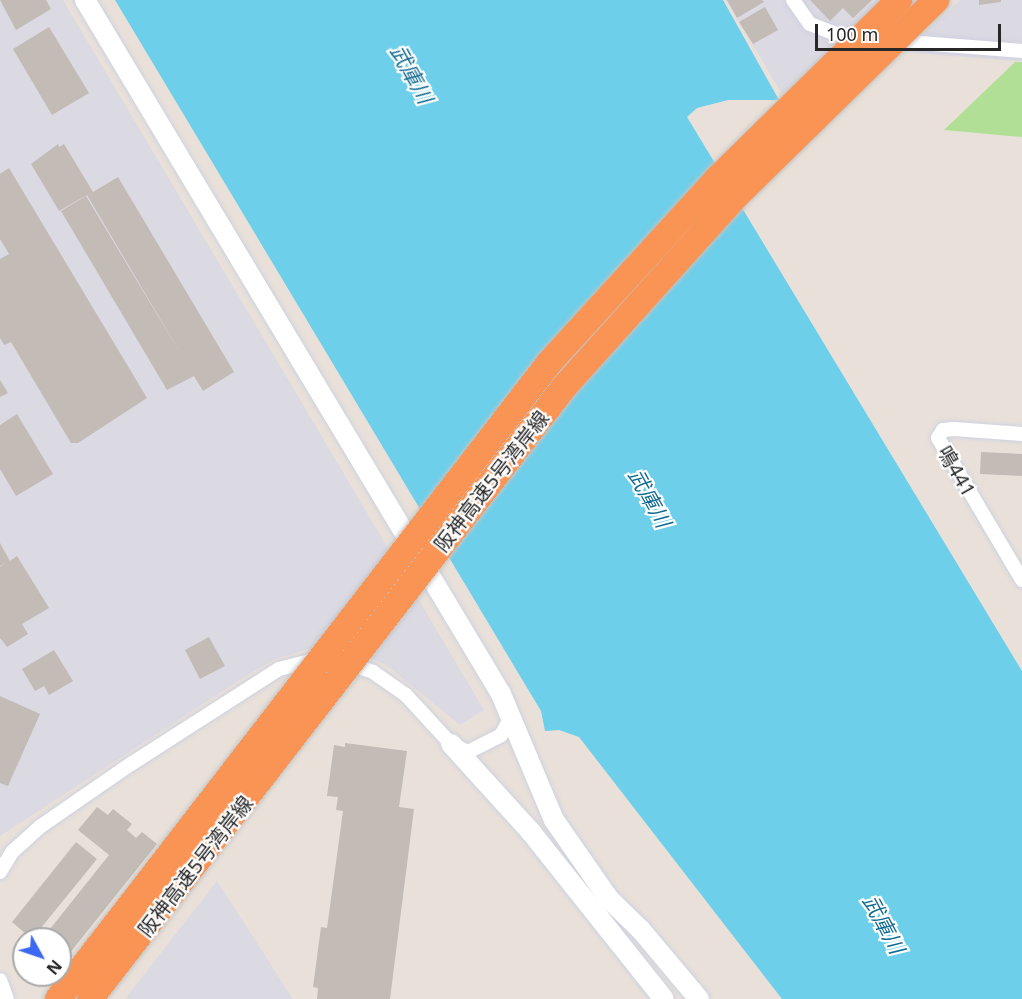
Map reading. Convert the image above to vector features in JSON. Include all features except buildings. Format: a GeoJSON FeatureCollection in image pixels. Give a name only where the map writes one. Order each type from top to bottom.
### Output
{"type":"FeatureCollection","features":[{"type":"Feature","properties":{"kind":"highway","name":"阪神高速5号湾岸線"},"geometry":{"type":"LineString","coordinates":[[58,999],[549,363],[718,177],[899,0]]}},
{"type":"Feature","properties":{"kind":"highway","name":"阪神高速5号湾岸線"},"geometry":{"type":"LineString","coordinates":[[90,999],[565,386],[734,198],[936,0]]}},
{"type":"Feature","properties":{"kind":"street"},"geometry":{"type":"LineString","coordinates":[[85,0],[507,709],[534,779],[583,866],[699,999]]}},
{"type":"Feature","properties":{"kind":"street"},"geometry":{"type":"LineString","coordinates":[[793,0],[810,24],[844,37],[1022,51]]}},
{"type":"Feature","properties":{"kind":"street","name":"鳴441"},"geometry":{"type":"LineString","coordinates":[[1022,434],[954,429],[943,430],[938,438],[1022,579]]}},
{"type":"Feature","properties":{"kind":"street"},"geometry":{"type":"LineString","coordinates":[[0,872],[12,852],[41,826],[279,669],[323,658],[373,672],[405,694],[552,856],[664,999]]}},
{"type":"Feature","properties":{"kind":"street"},"geometry":{"type":"LineString","coordinates":[[452,744],[468,752],[478,750],[501,735],[508,723],[507,709]]}},
{"type":"Feature","properties":{"kind":"street"},"geometry":{"type":"LineString","coordinates":[[0,980],[7,999]]}},
{"type":"Feature","properties":{"kind":"shaded area"},"geometry":{"type":"Polygon","coordinates":[[[0,0],[63,0],[484,710],[460,725],[385,664],[340,647],[315,647],[275,659],[247,675],[0,836],[0,0]]]}},
{"type":"Feature","properties":{"kind":"shaded area"},"geometry":{"type":"Polygon","coordinates":[[[726,0],[881,0],[782,94],[726,0]]]}},
{"type":"Feature","properties":{"kind":"shaded area"},"geometry":{"type":"Polygon","coordinates":[[[960,0],[1022,0],[1022,61],[905,52],[960,0]]]}},
{"type":"Feature","properties":{"kind":"shaded area"},"geometry":{"type":"Polygon","coordinates":[[[217,881],[293,999],[125,999],[217,881]]]}},
{"type":"Feature","properties":{"kind":"green space"},"geometry":{"type":"Polygon","coordinates":[[[1015,62],[1022,62],[1022,137],[944,130],[1015,62]]]}},
{"type":"Feature","properties":{"kind":"water","name":"武庫川"},"geometry":{"type":"Polygon","coordinates":[[[115,0],[723,0],[779,100],[728,100],[697,108],[687,117],[1022,671],[1022,999],[782,999],[579,737],[559,730],[545,731],[541,711],[115,0]]]}}]}
